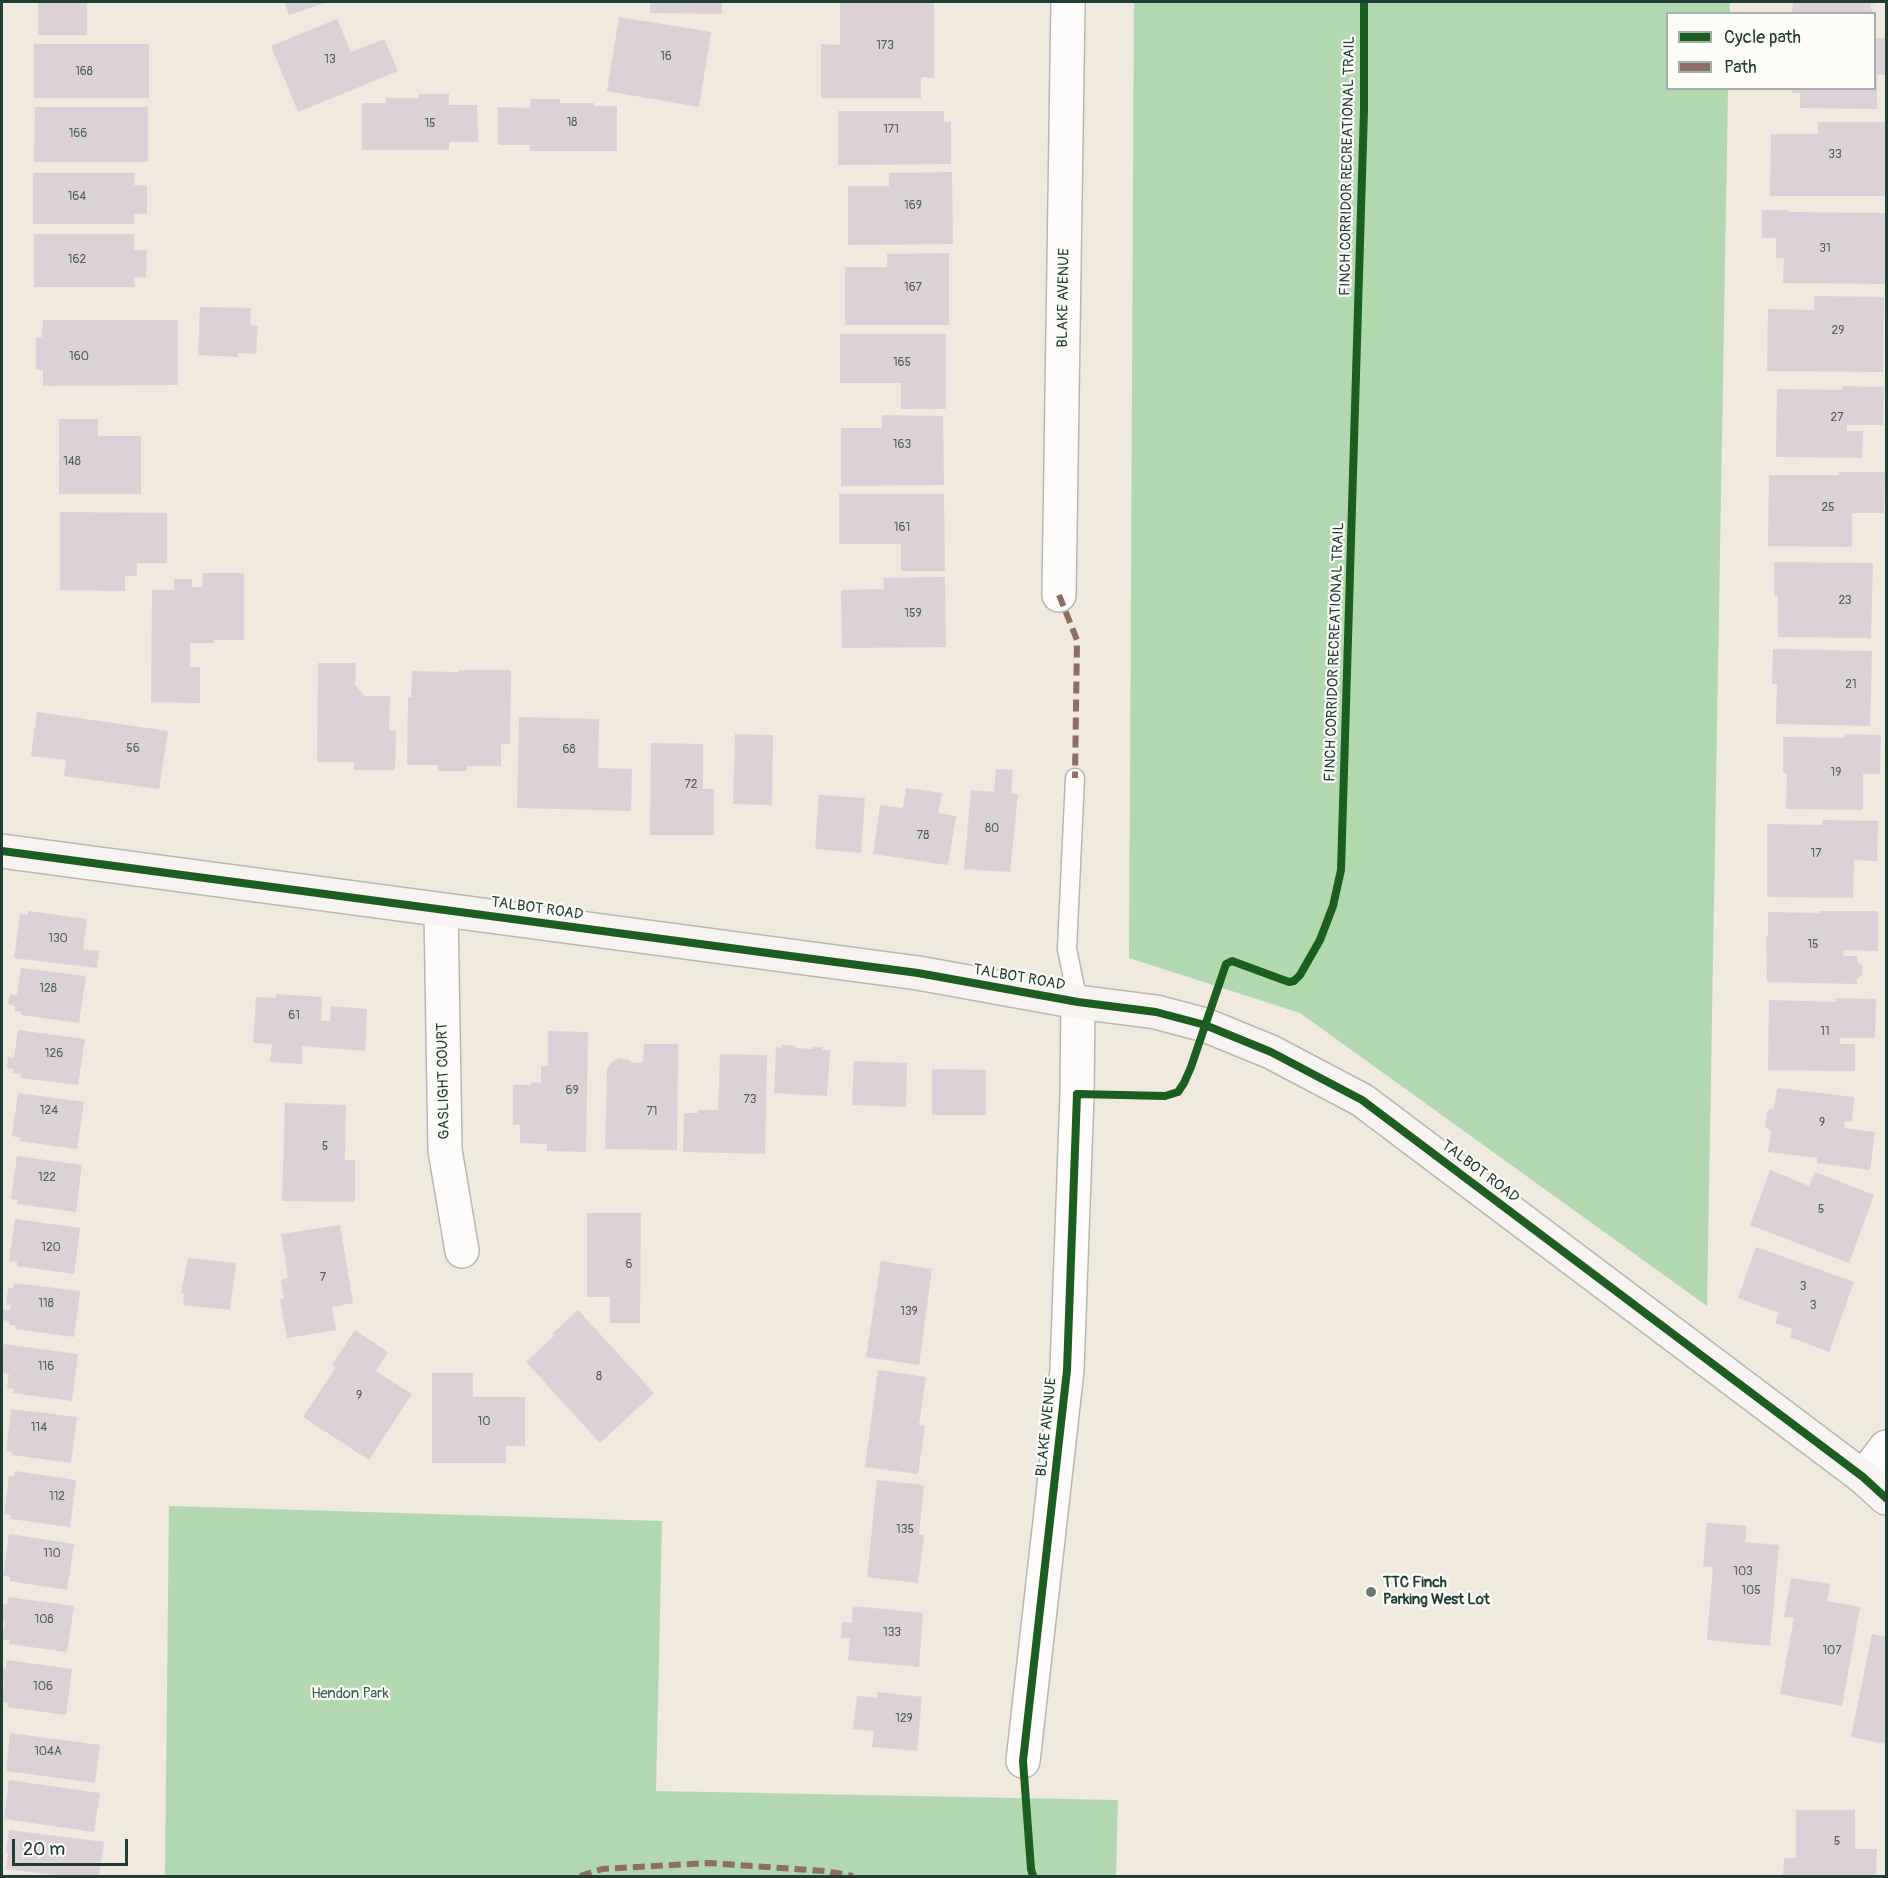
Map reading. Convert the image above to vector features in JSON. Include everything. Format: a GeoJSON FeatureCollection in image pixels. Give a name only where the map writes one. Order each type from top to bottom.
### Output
{"type":"FeatureCollection","features":[{"type":"Feature","properties":{"kind":"street","name":"BLAKE AVENUE"},"geometry":{"type":"LineString","coordinates":[[1059,595],[1068,2]]}},
{"type":"Feature","properties":{"kind":"street","name":"TALBOT ROAD"},"geometry":{"type":"LineString","coordinates":[[2,851],[918,973],[1078,1002],[1156,1012],[1205,1025],[1271,1052],[1362,1100],[1875,1487]]}},
{"type":"Feature","properties":{"kind":"street","name":"GASLIGHT COURT"},"geometry":{"type":"LineString","coordinates":[[441,910],[445,1150],[462,1251]]}},
{"type":"Feature","properties":{"kind":"street","name":"BLAKE AVENUE"},"geometry":{"type":"LineString","coordinates":[[1023,1761],[1066,1370],[1077,1106],[1078,1002]]}},
{"type":"Feature","properties":{"kind":"street"},"geometry":{"type":"LineString","coordinates":[[1875,1487],[1887,1447]]}},
{"type":"Feature","properties":{"kind":"lane"},"geometry":{"type":"LineString","coordinates":[[1074,778],[1067,949],[1078,1002]]}},
{"type":"Feature","properties":{"kind":"green space"},"geometry":{"type":"Polygon","coordinates":[[[1134,2],[1730,2],[1730,12],[1666,12],[1666,90],[1728,90],[1707,1306],[1300,1013],[1129,958],[1134,2]]]}},
{"type":"Feature","properties":{"kind":"green space","name":"Hendon Park"},"geometry":{"type":"Polygon","coordinates":[[[169,1506],[662,1521],[656,1791],[1118,1800],[1116,1876],[165,1876],[169,1506]]]}},
{"type":"Feature","properties":{"kind":"building"},"geometry":{"type":"Polygon","coordinates":[[[38,2],[87,2],[87,35],[38,35],[38,2]]]}},
{"type":"Feature","properties":{"kind":"building"},"geometry":{"type":"Polygon","coordinates":[[[284,2],[328,2],[289,15],[284,2]]]}},
{"type":"Feature","properties":{"kind":"building"},"geometry":{"type":"Polygon","coordinates":[[[650,2],[722,2],[722,14],[650,13],[650,2]]]}},
{"type":"Feature","properties":{"kind":"building"},"geometry":{"type":"Polygon","coordinates":[[[934,2],[934,78],[921,77],[921,98],[821,98],[821,44],[840,45],[840,3],[934,2]]]}},
{"type":"Feature","properties":{"kind":"building"},"geometry":{"type":"Polygon","coordinates":[[[1793,2],[1874,2],[1871,4],[1872,12],[1792,12],[1793,2]]]}},
{"type":"Feature","properties":{"kind":"building"},"geometry":{"type":"Polygon","coordinates":[[[619,17],[711,32],[699,107],[607,91],[619,17]]]}},
{"type":"Feature","properties":{"kind":"building"},"geometry":{"type":"Polygon","coordinates":[[[337,19],[351,52],[384,39],[398,71],[298,112],[271,46],[337,19]]]}},
{"type":"Feature","properties":{"kind":"building"},"geometry":{"type":"Polygon","coordinates":[[[1876,38],[1886,38],[1886,75],[1877,75],[1877,109],[1800,108],[1800,93],[1792,93],[1792,90],[1876,90],[1876,38]]]}},
{"type":"Feature","properties":{"kind":"building"},"geometry":{"type":"Polygon","coordinates":[[[34,44],[149,44],[149,98],[34,98],[34,44]]]}},
{"type":"Feature","properties":{"kind":"building"},"geometry":{"type":"Polygon","coordinates":[[[419,94],[449,94],[449,105],[477,105],[478,142],[449,142],[449,150],[362,150],[362,103],[386,103],[386,98],[419,98],[419,94]]]}},
{"type":"Feature","properties":{"kind":"building"},"geometry":{"type":"Polygon","coordinates":[[[531,99],[560,99],[560,103],[617,106],[617,151],[530,151],[530,145],[498,145],[498,107],[530,108],[531,99]]]}},
{"type":"Feature","properties":{"kind":"building"},"geometry":{"type":"Polygon","coordinates":[[[35,107],[148,107],[148,162],[34,162],[35,107]]]}},
{"type":"Feature","properties":{"kind":"building"},"geometry":{"type":"Polygon","coordinates":[[[838,111],[944,111],[944,122],[951,122],[951,164],[838,165],[838,111]]]}},
{"type":"Feature","properties":{"kind":"building"},"geometry":{"type":"Polygon","coordinates":[[[1818,122],[1886,122],[1886,196],[1770,196],[1771,134],[1818,134],[1818,122]]]}},
{"type":"Feature","properties":{"kind":"building"},"geometry":{"type":"Polygon","coordinates":[[[952,172],[953,244],[848,245],[848,186],[889,186],[889,173],[952,172]]]}},
{"type":"Feature","properties":{"kind":"building"},"geometry":{"type":"Polygon","coordinates":[[[33,173],[135,173],[134,185],[147,186],[147,214],[134,214],[134,224],[33,224],[33,173]]]}},
{"type":"Feature","properties":{"kind":"building"},"geometry":{"type":"Polygon","coordinates":[[[1762,210],[1885,213],[1885,284],[1783,283],[1784,258],[1776,258],[1776,238],[1762,238],[1762,210]]]}},
{"type":"Feature","properties":{"kind":"building"},"geometry":{"type":"Polygon","coordinates":[[[34,234],[134,234],[134,250],[147,250],[146,278],[134,277],[135,287],[34,287],[34,234]]]}},
{"type":"Feature","properties":{"kind":"building"},"geometry":{"type":"Polygon","coordinates":[[[949,253],[949,325],[845,325],[845,267],[887,267],[887,254],[949,253]]]}},
{"type":"Feature","properties":{"kind":"building"},"geometry":{"type":"Polygon","coordinates":[[[1814,296],[1884,297],[1883,372],[1767,371],[1768,309],[1814,310],[1814,296]]]}},
{"type":"Feature","properties":{"kind":"building"},"geometry":{"type":"Polygon","coordinates":[[[200,307],[251,308],[250,325],[258,326],[256,354],[238,353],[238,357],[198,355],[200,307]]]}},
{"type":"Feature","properties":{"kind":"building"},"geometry":{"type":"Polygon","coordinates":[[[43,320],[178,320],[178,385],[43,386],[43,370],[36,370],[36,338],[42,337],[43,320]]]}},
{"type":"Feature","properties":{"kind":"building"},"geometry":{"type":"Polygon","coordinates":[[[840,334],[946,334],[946,409],[901,409],[901,383],[840,383],[840,334]]]}},
{"type":"Feature","properties":{"kind":"building"},"geometry":{"type":"Polygon","coordinates":[[[1842,386],[1884,387],[1883,425],[1847,425],[1847,431],[1863,431],[1862,458],[1776,457],[1777,389],[1843,390],[1842,386]]]}},
{"type":"Feature","properties":{"kind":"building"},"geometry":{"type":"Polygon","coordinates":[[[882,415],[943,416],[944,485],[841,486],[841,428],[882,428],[882,415]]]}},
{"type":"Feature","properties":{"kind":"building"},"geometry":{"type":"Polygon","coordinates":[[[59,419],[98,419],[98,436],[141,436],[141,494],[59,494],[59,419]]]}},
{"type":"Feature","properties":{"kind":"building"},"geometry":{"type":"Polygon","coordinates":[[[1839,472],[1885,472],[1884,513],[1852,513],[1852,547],[1768,546],[1769,475],[1839,475],[1839,472]]]}},
{"type":"Feature","properties":{"kind":"building"},"geometry":{"type":"Polygon","coordinates":[[[839,494],[944,494],[945,571],[901,571],[901,544],[839,544],[839,494]]]}},
{"type":"Feature","properties":{"kind":"building"},"geometry":{"type":"Polygon","coordinates":[[[60,512],[167,513],[167,563],[137,563],[137,576],[125,576],[125,591],[60,590],[60,512]]]}},
{"type":"Feature","properties":{"kind":"building"},"geometry":{"type":"Polygon","coordinates":[[[1774,562],[1873,563],[1871,638],[1778,637],[1778,596],[1774,596],[1774,562]]]}},
{"type":"Feature","properties":{"kind":"building"},"geometry":{"type":"Polygon","coordinates":[[[203,573],[244,573],[244,640],[190,643],[190,667],[200,667],[200,703],[151,702],[152,590],[174,590],[174,579],[192,579],[192,587],[202,587],[203,573]]]}},
{"type":"Feature","properties":{"kind":"building"},"geometry":{"type":"Polygon","coordinates":[[[945,577],[946,647],[842,648],[841,590],[884,589],[883,578],[945,577]]]}},
{"type":"Feature","properties":{"kind":"building"},"geometry":{"type":"Polygon","coordinates":[[[1773,649],[1872,651],[1870,726],[1776,724],[1777,684],[1772,684],[1773,649]]]}},
{"type":"Feature","properties":{"kind":"building"},"geometry":{"type":"Polygon","coordinates":[[[318,663],[356,663],[355,685],[365,696],[390,696],[389,730],[396,731],[395,770],[354,770],[354,762],[317,762],[318,663]]]}},
{"type":"Feature","properties":{"kind":"building"},"geometry":{"type":"Polygon","coordinates":[[[459,670],[511,670],[510,744],[501,744],[501,766],[467,766],[467,771],[438,771],[438,765],[407,765],[408,697],[411,697],[412,671],[459,672],[459,670]]]}},
{"type":"Feature","properties":{"kind":"building"},"geometry":{"type":"Polygon","coordinates":[[[37,712],[168,731],[159,789],[64,776],[66,760],[31,756],[37,712]]]}},
{"type":"Feature","properties":{"kind":"building"},"geometry":{"type":"Polygon","coordinates":[[[519,717],[599,719],[598,768],[632,769],[631,811],[517,808],[519,717]]]}},
{"type":"Feature","properties":{"kind":"building"},"geometry":{"type":"Polygon","coordinates":[[[735,734],[773,735],[772,805],[733,804],[735,734]]]}},
{"type":"Feature","properties":{"kind":"building"},"geometry":{"type":"Polygon","coordinates":[[[1845,734],[1881,735],[1880,774],[1863,774],[1863,810],[1786,809],[1787,773],[1783,773],[1783,737],[1844,738],[1845,734]]]}},
{"type":"Feature","properties":{"kind":"building"},"geometry":{"type":"Polygon","coordinates":[[[651,743],[703,744],[703,789],[714,789],[714,835],[650,835],[651,743]]]}},
{"type":"Feature","properties":{"kind":"building"},"geometry":{"type":"Polygon","coordinates":[[[996,769],[1013,770],[1011,793],[1018,794],[1010,872],[964,869],[971,790],[994,792],[996,769]]]}},
{"type":"Feature","properties":{"kind":"building"},"geometry":{"type":"Polygon","coordinates":[[[906,788],[942,793],[938,813],[956,816],[948,865],[873,854],[880,805],[903,808],[906,788]]]}},
{"type":"Feature","properties":{"kind":"building"},"geometry":{"type":"Polygon","coordinates":[[[819,795],[865,798],[861,853],[815,849],[819,795]]]}},
{"type":"Feature","properties":{"kind":"building"},"geometry":{"type":"Polygon","coordinates":[[[1822,820],[1878,821],[1877,861],[1854,860],[1853,898],[1767,897],[1767,824],[1822,825],[1822,820]]]}},
{"type":"Feature","properties":{"kind":"building"},"geometry":{"type":"Polygon","coordinates":[[[28,911],[87,919],[83,949],[99,951],[97,968],[14,958],[20,914],[28,915],[28,911]]]}},
{"type":"Feature","properties":{"kind":"building"},"geometry":{"type":"Polygon","coordinates":[[[1819,911],[1878,911],[1878,951],[1844,950],[1843,956],[1858,956],[1857,962],[1862,965],[1862,975],[1857,979],[1857,984],[1767,982],[1768,912],[1819,913],[1819,911]]]}},
{"type":"Feature","properties":{"kind":"building"},"geometry":{"type":"Polygon","coordinates":[[[21,968],[86,976],[79,1023],[21,1015],[21,1012],[15,1011],[15,1006],[8,1004],[10,994],[17,995],[21,968]]]}},
{"type":"Feature","properties":{"kind":"building"},"geometry":{"type":"Polygon","coordinates":[[[276,994],[322,997],[321,1021],[330,1021],[331,1006],[367,1009],[365,1051],[302,1046],[302,1064],[270,1062],[272,1044],[253,1043],[256,997],[276,998],[276,994]]]}},
{"type":"Feature","properties":{"kind":"building"},"geometry":{"type":"Polygon","coordinates":[[[1835,998],[1876,999],[1875,1038],[1840,1038],[1840,1044],[1855,1044],[1855,1071],[1768,1070],[1769,1000],[1836,1002],[1835,998]]]}},
{"type":"Feature","properties":{"kind":"building"},"geometry":{"type":"Polygon","coordinates":[[[18,1030],[85,1039],[78,1085],[20,1078],[21,1074],[13,1073],[13,1069],[7,1068],[8,1057],[14,1058],[18,1030]]]}},
{"type":"Feature","properties":{"kind":"building"},"geometry":{"type":"Polygon","coordinates":[[[548,1031],[588,1032],[586,1152],[547,1151],[547,1144],[520,1143],[520,1125],[513,1125],[513,1085],[541,1083],[541,1066],[548,1066],[548,1031]]]}},
{"type":"Feature","properties":{"kind":"building"},"geometry":{"type":"Polygon","coordinates":[[[644,1044],[678,1044],[677,1150],[605,1149],[607,1068],[613,1061],[620,1058],[632,1063],[643,1062],[644,1044]]]}},
{"type":"Feature","properties":{"kind":"building"},"geometry":{"type":"Polygon","coordinates":[[[782,1045],[813,1049],[813,1047],[823,1047],[822,1050],[830,1050],[827,1096],[774,1093],[776,1047],[782,1048],[782,1045]]]}},
{"type":"Feature","properties":{"kind":"building"},"geometry":{"type":"Polygon","coordinates":[[[720,1054],[767,1055],[765,1154],[683,1152],[684,1113],[718,1110],[720,1054]]]}},
{"type":"Feature","properties":{"kind":"building"},"geometry":{"type":"Polygon","coordinates":[[[854,1061],[907,1063],[906,1107],[852,1105],[854,1061]]]}},
{"type":"Feature","properties":{"kind":"building"},"geometry":{"type":"Polygon","coordinates":[[[932,1069],[986,1070],[986,1115],[932,1115],[932,1069]]]}},
{"type":"Feature","properties":{"kind":"building"},"geometry":{"type":"Polygon","coordinates":[[[1777,1088],[1854,1097],[1852,1122],[1845,1121],[1844,1128],[1875,1132],[1870,1170],[1817,1163],[1817,1158],[1768,1152],[1771,1131],[1765,1127],[1767,1111],[1774,1108],[1777,1088]]]}},
{"type":"Feature","properties":{"kind":"building"},"geometry":{"type":"Polygon","coordinates":[[[18,1093],[84,1102],[77,1149],[20,1141],[21,1138],[12,1136],[18,1093]]]}},
{"type":"Feature","properties":{"kind":"building"},"geometry":{"type":"Polygon","coordinates":[[[285,1103],[346,1105],[345,1160],[355,1160],[355,1202],[282,1201],[285,1103]]]}},
{"type":"Feature","properties":{"kind":"building"},"geometry":{"type":"Polygon","coordinates":[[[17,1156],[82,1165],[76,1212],[17,1204],[18,1200],[11,1199],[17,1156]]]}},
{"type":"Feature","properties":{"kind":"building"},"geometry":{"type":"Polygon","coordinates":[[[1770,1170],[1809,1186],[1815,1172],[1874,1195],[1849,1263],[1750,1225],[1770,1170]]]}},
{"type":"Feature","properties":{"kind":"building"},"geometry":{"type":"Polygon","coordinates":[[[587,1213],[641,1213],[640,1323],[610,1323],[610,1297],[587,1297],[587,1213]]]}},
{"type":"Feature","properties":{"kind":"building"},"geometry":{"type":"Polygon","coordinates":[[[15,1219],[80,1228],[74,1274],[17,1266],[17,1262],[9,1261],[15,1219]]]}},
{"type":"Feature","properties":{"kind":"building"},"geometry":{"type":"Polygon","coordinates":[[[340,1225],[353,1303],[332,1307],[336,1330],[287,1338],[280,1299],[284,1299],[281,1280],[288,1278],[281,1234],[340,1225]]]}},
{"type":"Feature","properties":{"kind":"building"},"geometry":{"type":"Polygon","coordinates":[[[1756,1247],[1854,1282],[1829,1352],[1790,1337],[1792,1329],[1775,1323],[1779,1313],[1738,1298],[1756,1247]]]}},
{"type":"Feature","properties":{"kind":"building"},"geometry":{"type":"Polygon","coordinates":[[[188,1258],[236,1263],[230,1310],[183,1305],[184,1294],[181,1293],[188,1258]]]}},
{"type":"Feature","properties":{"kind":"building"},"geometry":{"type":"Polygon","coordinates":[[[881,1261],[932,1269],[919,1365],[866,1357],[881,1261]]]}},
{"type":"Feature","properties":{"kind":"building"},"geometry":{"type":"Polygon","coordinates":[[[14,1283],[80,1291],[74,1337],[15,1329],[16,1326],[9,1325],[9,1321],[2,1320],[3,1309],[10,1310],[11,1305],[6,1305],[8,1288],[13,1288],[14,1283]]]}},
{"type":"Feature","properties":{"kind":"building"},"geometry":{"type":"Polygon","coordinates":[[[578,1310],[654,1393],[600,1443],[526,1362],[578,1310]]]}},
{"type":"Feature","properties":{"kind":"building"},"geometry":{"type":"Polygon","coordinates":[[[355,1330],[388,1352],[376,1371],[412,1394],[369,1460],[303,1417],[336,1367],[332,1365],[355,1330]]]}},
{"type":"Feature","properties":{"kind":"building"},"geometry":{"type":"Polygon","coordinates":[[[2,1344],[78,1354],[72,1401],[13,1393],[14,1389],[7,1388],[9,1374],[2,1373],[2,1344]]]}},
{"type":"Feature","properties":{"kind":"building"},"geometry":{"type":"Polygon","coordinates":[[[878,1370],[926,1377],[919,1425],[925,1426],[918,1474],[865,1467],[878,1370]]]}},
{"type":"Feature","properties":{"kind":"building"},"geometry":{"type":"Polygon","coordinates":[[[432,1373],[473,1373],[473,1397],[525,1397],[525,1446],[506,1446],[506,1463],[432,1463],[432,1373]]]}},
{"type":"Feature","properties":{"kind":"building"},"geometry":{"type":"Polygon","coordinates":[[[11,1409],[77,1417],[71,1463],[12,1455],[12,1452],[6,1451],[11,1409]]]}},
{"type":"Feature","properties":{"kind":"building"},"geometry":{"type":"Polygon","coordinates":[[[15,1471],[76,1480],[70,1527],[11,1519],[11,1515],[4,1514],[9,1476],[14,1476],[15,1471]]]}},
{"type":"Feature","properties":{"kind":"building"},"geometry":{"type":"Polygon","coordinates":[[[877,1480],[924,1485],[919,1535],[924,1535],[918,1583],[867,1577],[877,1480]]]}},
{"type":"Feature","properties":{"kind":"building"},"geometry":{"type":"Polygon","coordinates":[[[1707,1523],[1747,1526],[1745,1542],[1779,1545],[1770,1646],[1707,1640],[1713,1567],[1703,1566],[1707,1523]]]}},
{"type":"Feature","properties":{"kind":"building"},"geometry":{"type":"Polygon","coordinates":[[[9,1534],[74,1544],[67,1590],[10,1581],[10,1577],[3,1576],[9,1534]]]}},
{"type":"Feature","properties":{"kind":"building"},"geometry":{"type":"Polygon","coordinates":[[[1791,1578],[1830,1584],[1827,1601],[1860,1607],[1842,1706],[1780,1694],[1794,1618],[1784,1617],[1791,1578]]]}},
{"type":"Feature","properties":{"kind":"building"},"geometry":{"type":"Polygon","coordinates":[[[8,1597],[74,1606],[67,1652],[9,1644],[10,1640],[2,1640],[5,1621],[2,1621],[3,1604],[7,1605],[8,1597]]]}},
{"type":"Feature","properties":{"kind":"building"},"geometry":{"type":"Polygon","coordinates":[[[853,1606],[923,1613],[919,1667],[848,1660],[850,1638],[841,1638],[842,1622],[852,1623],[853,1606]]]}},
{"type":"Feature","properties":{"kind":"building"},"geometry":{"type":"Polygon","coordinates":[[[1872,1634],[1886,1637],[1886,1744],[1851,1737],[1872,1634]]]}},
{"type":"Feature","properties":{"kind":"building"},"geometry":{"type":"Polygon","coordinates":[[[6,1660],[72,1669],[66,1715],[7,1707],[8,1703],[2,1702],[4,1682],[2,1682],[2,1668],[6,1669],[6,1660]]]}},
{"type":"Feature","properties":{"kind":"building"},"geometry":{"type":"Polygon","coordinates":[[[877,1692],[922,1697],[917,1751],[872,1747],[874,1731],[853,1729],[857,1696],[877,1698],[877,1692]]]}},
{"type":"Feature","properties":{"kind":"building"},"geometry":{"type":"Polygon","coordinates":[[[10,1733],[100,1745],[95,1783],[6,1771],[10,1733]]]}},
{"type":"Feature","properties":{"kind":"building"},"geometry":{"type":"Polygon","coordinates":[[[9,1780],[100,1793],[94,1832],[4,1819],[9,1780]]]}},
{"type":"Feature","properties":{"kind":"building"},"geometry":{"type":"Polygon","coordinates":[[[1796,1810],[1855,1810],[1855,1849],[1877,1849],[1876,1876],[1783,1876],[1784,1858],[1796,1858],[1796,1810]]]}},
{"type":"Feature","properties":{"kind":"building"},"geometry":{"type":"Polygon","coordinates":[[[9,1830],[104,1842],[99,1876],[63,1876],[6,1869],[9,1830]]]}},
{"type":"Feature","properties":{"kind":"marked path"},"geometry":{"type":"LineString","coordinates":[[1059,595],[1077,640],[1075,778]]}},
{"type":"Feature","properties":{"kind":"marked path"},"geometry":{"type":"LineString","coordinates":[[580,1876],[602,1869],[709,1863],[825,1871],[853,1876]]}},
{"type":"Feature","properties":{"kind":"cycle path","name":"FINCH CORRIDOR RECREATIONAL TRAIL"},"geometry":{"type":"LineString","coordinates":[[1033,1876],[1023,1761],[1067,1370],[1077,1094],[1165,1096],[1178,1092],[1191,1067],[1226,964],[1232,961],[1289,982],[1294,981],[1300,975],[1320,940],[1333,906],[1341,870],[1364,110],[1364,2]]}},
{"type":"Feature","properties":{"kind":"cycle path"},"geometry":{"type":"LineString","coordinates":[[2,851],[918,973],[1078,1002],[1156,1012],[1205,1025],[1271,1052],[1362,1100],[1863,1477],[1886,1498]]}},
{"type":"Feature","properties":{"kind":"place","name":"TTC Finch Parking West Lot"},"geometry":{"type":"Point","coordinates":[1371,1592]}}]}
